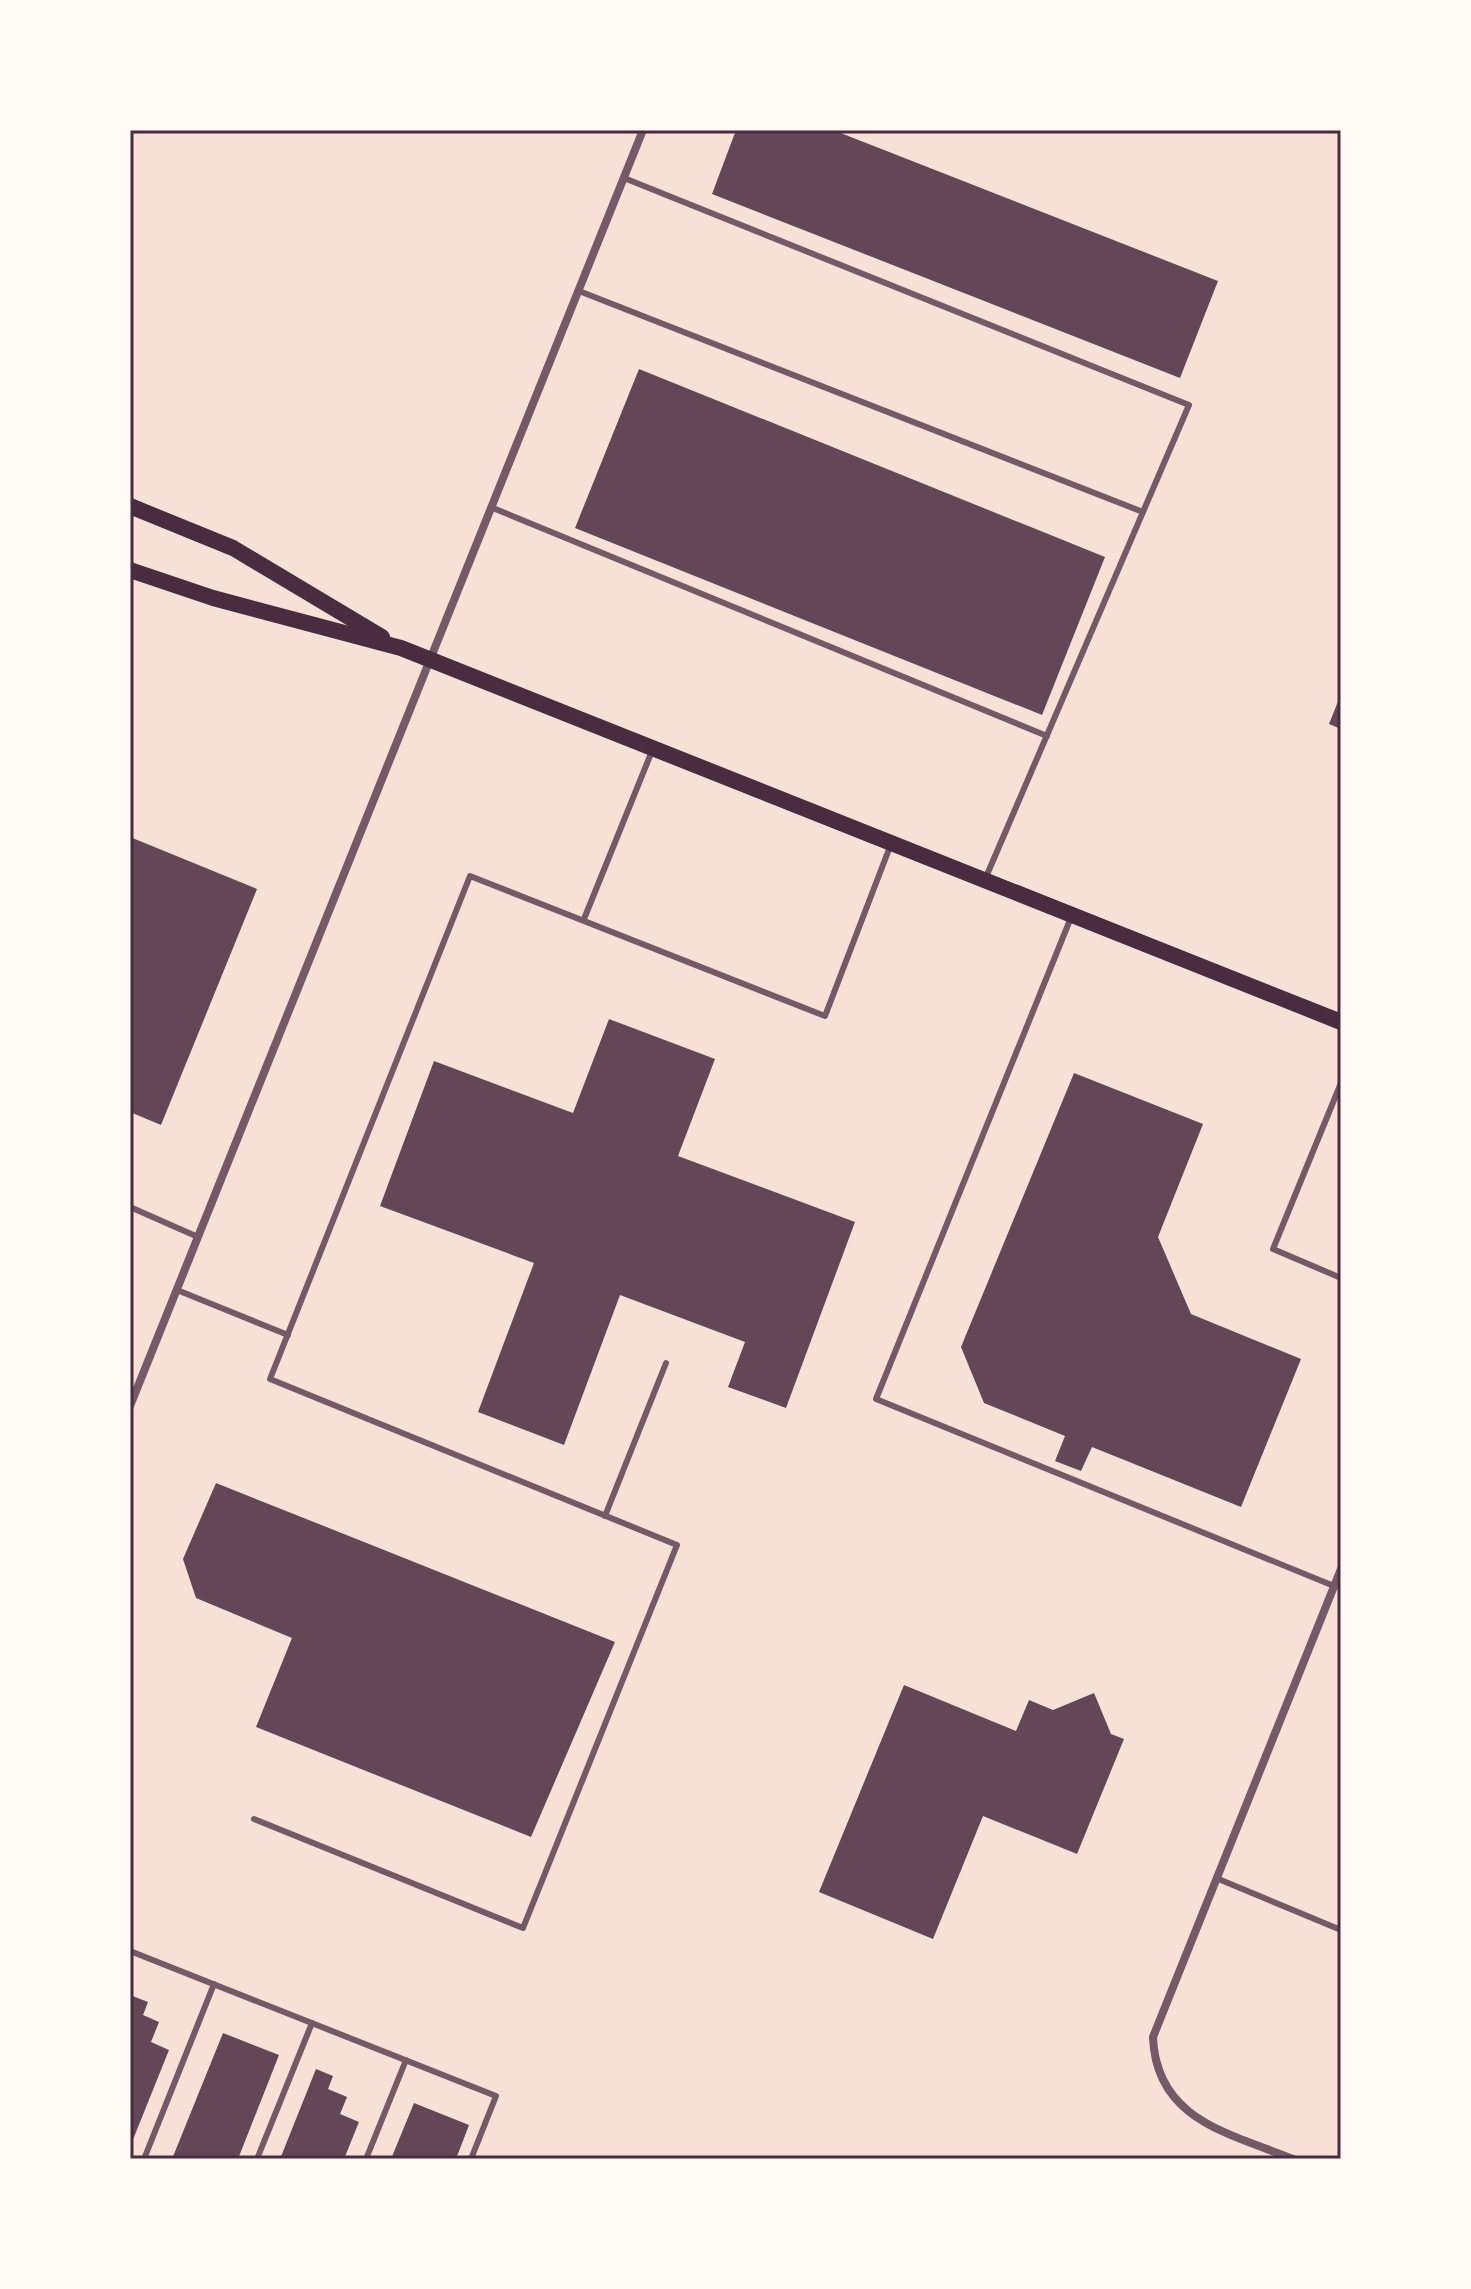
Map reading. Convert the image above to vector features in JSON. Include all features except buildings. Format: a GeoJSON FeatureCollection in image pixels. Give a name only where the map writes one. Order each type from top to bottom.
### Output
{"type":"FeatureCollection","features":[{"type":"Feature","properties":{"kind":"main road"},"geometry":{"type":"LineString","coordinates":[[130,506],[233,548],[401,648]]}},
{"type":"Feature","properties":{"kind":"main road"},"geometry":{"type":"LineString","coordinates":[[130,570],[213,598],[401,648],[652,751],[1341,1022]]}},
{"type":"Feature","properties":{"kind":"street"},"geometry":{"type":"LineString","coordinates":[[130,1406],[643,130]]}},
{"type":"Feature","properties":{"kind":"street"},"geometry":{"type":"LineString","coordinates":[[1293,2159],[1210,2126],[1188,2112],[1166,2090],[1154,2058],[1153,2037],[1341,1569]]}},
{"type":"Feature","properties":{"kind":"lane"},"geometry":{"type":"LineString","coordinates":[[624,178],[1189,405],[985,880]]}},
{"type":"Feature","properties":{"kind":"lane"},"geometry":{"type":"LineString","coordinates":[[579,291],[1143,512]]}},
{"type":"Feature","properties":{"kind":"lane"},"geometry":{"type":"LineString","coordinates":[[493,508],[1047,736]]}},
{"type":"Feature","properties":{"kind":"lane"},"geometry":{"type":"LineString","coordinates":[[584,919],[652,751]]}},
{"type":"Feature","properties":{"kind":"lane"},"geometry":{"type":"LineString","coordinates":[[254,1819],[523,1928],[677,1545],[270,1379],[470,876],[825,1016],[891,844]]}},
{"type":"Feature","properties":{"kind":"lane"},"geometry":{"type":"LineString","coordinates":[[1072,915],[876,1399],[1334,1586]]}},
{"type":"Feature","properties":{"kind":"lane"},"geometry":{"type":"LineString","coordinates":[[1341,1083],[1273,1249],[1341,1278]]}},
{"type":"Feature","properties":{"kind":"lane"},"geometry":{"type":"LineString","coordinates":[[130,1207],[198,1237]]}},
{"type":"Feature","properties":{"kind":"lane"},"geometry":{"type":"LineString","coordinates":[[177,1290],[288,1335]]}},
{"type":"Feature","properties":{"kind":"lane"},"geometry":{"type":"LineString","coordinates":[[605,1516],[666,1363]]}},
{"type":"Feature","properties":{"kind":"lane"},"geometry":{"type":"LineString","coordinates":[[1216,1878],[1341,1930]]}},
{"type":"Feature","properties":{"kind":"lane"},"geometry":{"type":"LineString","coordinates":[[130,1951],[496,2096],[471,2159]]}},
{"type":"Feature","properties":{"kind":"lane"},"geometry":{"type":"LineString","coordinates":[[144,2159],[214,1984]]}},
{"type":"Feature","properties":{"kind":"lane"},"geometry":{"type":"LineString","coordinates":[[257,2159],[312,2023]]}},
{"type":"Feature","properties":{"kind":"lane"},"geometry":{"type":"LineString","coordinates":[[366,2159],[406,2060]]}}]}
